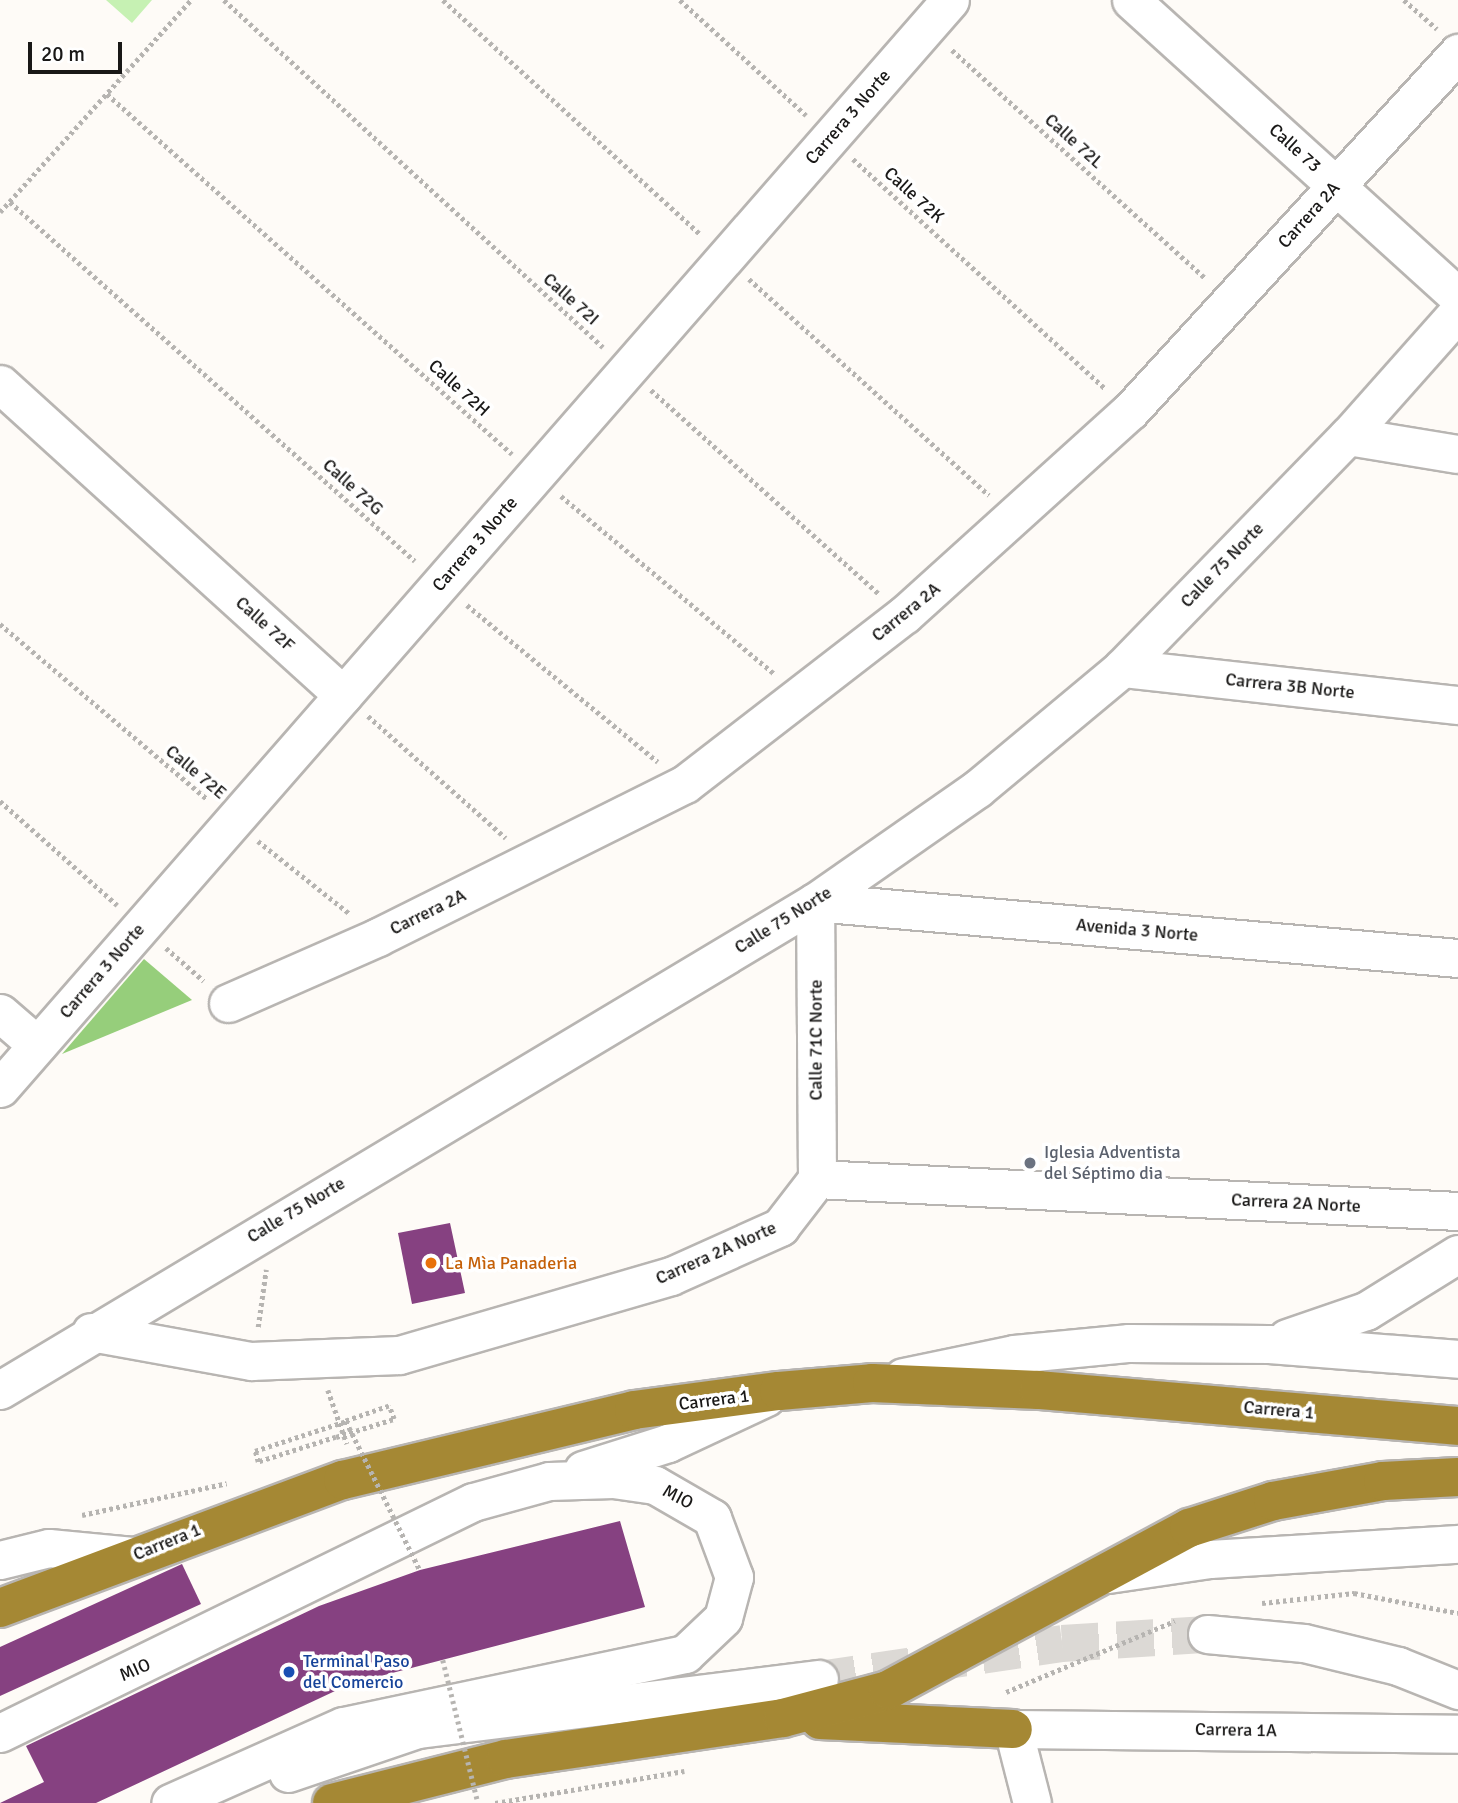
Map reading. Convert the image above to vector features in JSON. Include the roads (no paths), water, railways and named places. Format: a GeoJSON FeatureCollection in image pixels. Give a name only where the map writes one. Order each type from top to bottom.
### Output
{"type":"FeatureCollection","features":[{"type":"Feature","properties":{"kind":"highway","name":"Carrera 1"},"geometry":{"type":"LineString","coordinates":[[0,1608],[133,1556],[362,1475],[634,1410],[779,1391],[872,1383],[1040,1390],[1458,1426]]}},
{"type":"Feature","properties":{"kind":"highway"},"geometry":{"type":"LineString","coordinates":[[332,1803],[506,1759],[783,1718],[888,1690],[1090,1576],[1189,1528],[1273,1501],[1383,1481],[1458,1477]]}},
{"type":"Feature","properties":{"kind":"highway"},"geometry":{"type":"LineString","coordinates":[[783,1718],[1013,1729]]}},
{"type":"Feature","properties":{"kind":"street","name":"Carrera 3 Norte"},"geometry":{"type":"LineString","coordinates":[[0,1088],[950,0]]}},
{"type":"Feature","properties":{"kind":"street","name":"Calle 73"},"geometry":{"type":"LineString","coordinates":[[1131,0],[1458,297]]}},
{"type":"Feature","properties":{"kind":"street","name":"Carrera 2A"},"geometry":{"type":"LineString","coordinates":[[228,1003],[378,937],[685,784],[904,615],[1130,411],[1232,302],[1453,46]]}},
{"type":"Feature","properties":{"kind":"street","name":"Calle 75 Norte"},"geometry":{"type":"LineString","coordinates":[[0,1390],[91,1332],[815,902],[977,789],[1122,668],[1348,436],[1458,312]]}},
{"type":"Feature","properties":{"kind":"street","name":"Calle 72F"},"geometry":{"type":"LineString","coordinates":[[0,384],[344,695]]}},
{"type":"Feature","properties":{"kind":"street"},"geometry":{"type":"LineString","coordinates":[[1348,436],[1458,454]]}},
{"type":"Feature","properties":{"kind":"street","name":"Carrera 3B Norte"},"geometry":{"type":"LineString","coordinates":[[1122,668],[1458,705]]}},
{"type":"Feature","properties":{"kind":"street","name":"Avenida 3 Norte"},"geometry":{"type":"LineString","coordinates":[[815,902],[1458,958]]}},
{"type":"Feature","properties":{"kind":"street","name":"Calle 71C Norte"},"geometry":{"type":"LineString","coordinates":[[815,902],[817,1179]]}},
{"type":"Feature","properties":{"kind":"street"},"geometry":{"type":"LineString","coordinates":[[0,1013],[37,1045]]}},
{"type":"Feature","properties":{"kind":"street","name":"Carrera 2A Norte"},"geometry":{"type":"LineString","coordinates":[[91,1332],[251,1361],[399,1355],[671,1276],[780,1227],[817,1179],[1458,1211]]}},
{"type":"Feature","properties":{"kind":"street"},"geometry":{"type":"LineString","coordinates":[[1269,1344],[1366,1311],[1458,1254]]}},
{"type":"Feature","properties":{"kind":"street"},"geometry":{"type":"LineString","coordinates":[[872,1383],[1056,1349],[1269,1344],[1458,1359]]}},
{"type":"Feature","properties":{"kind":"street"},"geometry":{"type":"LineString","coordinates":[[549,1481],[668,1443],[779,1391]]}},
{"type":"Feature","properties":{"kind":"street","name":"MIO"},"geometry":{"type":"LineString","coordinates":[[0,1733],[206,1638],[401,1535],[473,1503],[549,1481],[613,1479],[687,1498],[712,1518],[725,1545],[734,1577],[723,1618],[685,1654],[343,1726],[170,1803]]}},
{"type":"Feature","properties":{"kind":"street"},"geometry":{"type":"LineString","coordinates":[[1090,1576],[1210,1559],[1458,1544]]}},
{"type":"Feature","properties":{"kind":"street"},"geometry":{"type":"LineString","coordinates":[[0,1560],[49,1548],[133,1556]]}},
{"type":"Feature","properties":{"kind":"street"},"geometry":{"type":"LineString","coordinates":[[1194,1626],[1304,1643],[1398,1666],[1458,1690]]}},
{"type":"Feature","properties":{"kind":"street"},"geometry":{"type":"LineString","coordinates":[[216,1803],[417,1730],[819,1679]]}},
{"type":"Feature","properties":{"kind":"street"},"geometry":{"type":"LineString","coordinates":[[1013,1729],[1032,1803]]}},
{"type":"Feature","properties":{"kind":"street","name":"Carrera 1A"},"geometry":{"type":"LineString","coordinates":[[1013,1729],[1458,1734]]}},
{"type":"Feature","properties":{"kind":"tunnel"},"geometry":{"type":"LineString","coordinates":[[819,1679],[1062,1643],[1207,1634]]}},
{"type":"Feature","properties":{"kind":"place","name":"Iglesia Adventista del Séptimo dia"},"geometry":{"type":"Point","coordinates":[1030,1163]}},
{"type":"Feature","properties":{"kind":"place","name":"La Mìa Panaderia"},"geometry":{"type":"Point","coordinates":[431,1263]}},
{"type":"Feature","properties":{"kind":"place","name":"Terminal Paso del Comercio"},"geometry":{"type":"Point","coordinates":[289,1672]}}]}
